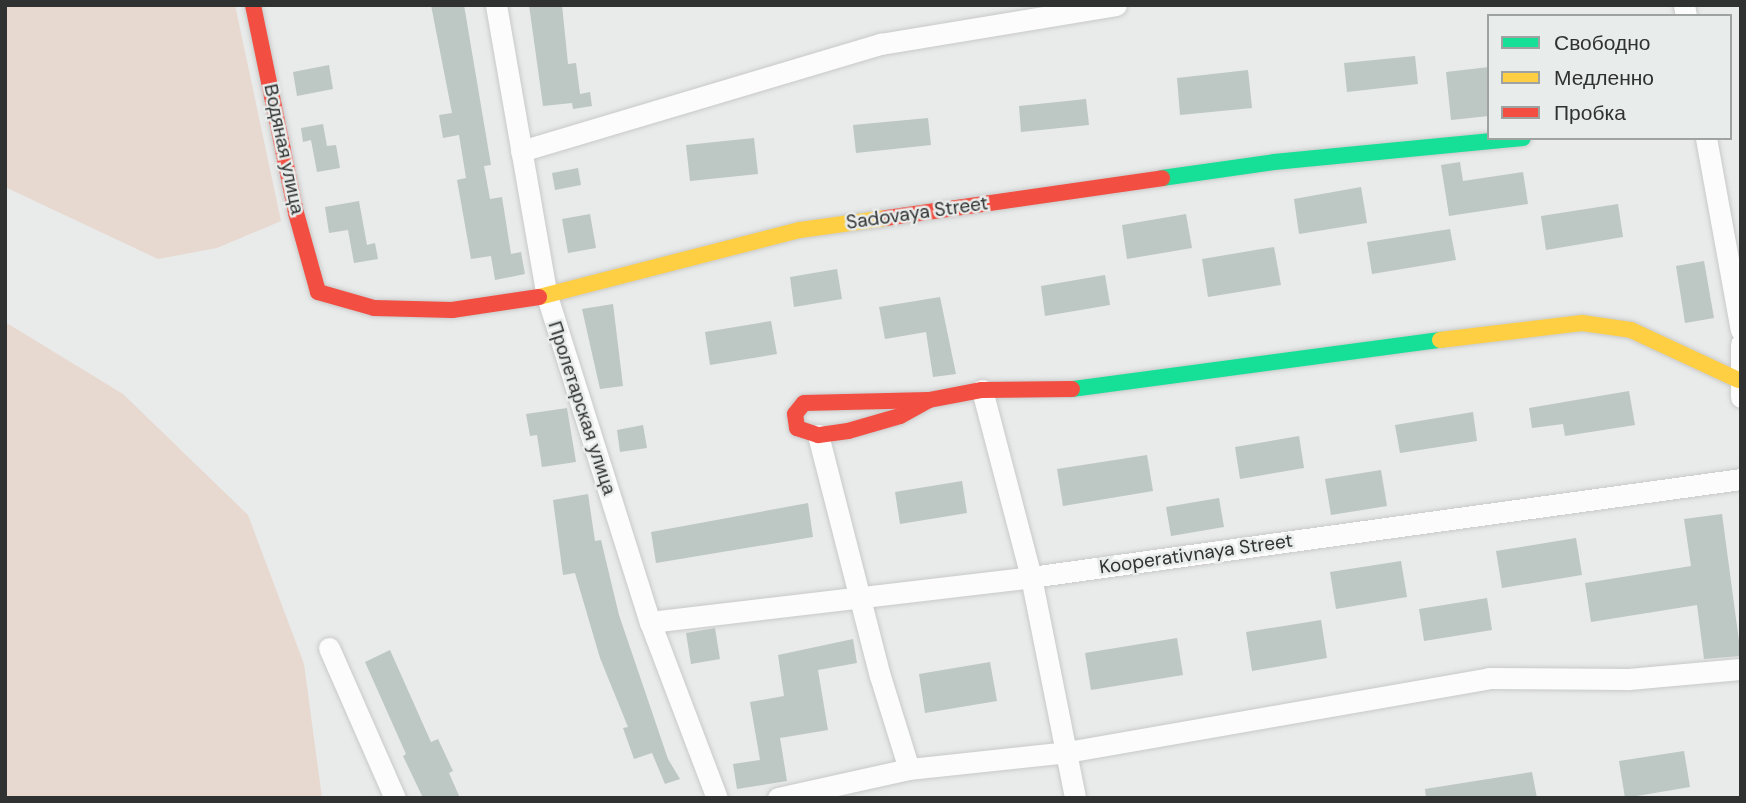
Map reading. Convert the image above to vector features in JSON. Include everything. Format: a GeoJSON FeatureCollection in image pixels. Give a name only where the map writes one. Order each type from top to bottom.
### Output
{"type":"FeatureCollection","features":[{"type":"Feature","properties":{"kind":"street","name":"Водяная улица"},"geometry":{"type":"LineString","coordinates":[[253,5],[296,214],[318,292]]}},
{"type":"Feature","properties":{"kind":"street","name":"Пролетарская улица"},"geometry":{"type":"LineString","coordinates":[[496,5],[547,296],[650,622],[718,798]]}},
{"type":"Feature","properties":{"kind":"street"},"geometry":{"type":"LineString","coordinates":[[521,150],[881,44],[1116,5]]}},
{"type":"Feature","properties":{"kind":"street","name":"Sadovaya Street"},"geometry":{"type":"LineString","coordinates":[[318,292],[374,308],[452,310],[547,296],[800,230],[1274,162],[1503,140]]}},
{"type":"Feature","properties":{"kind":"street"},"geometry":{"type":"LineString","coordinates":[[1706,140],[1741,330]]}},
{"type":"Feature","properties":{"kind":"street"},"geometry":{"type":"LineString","coordinates":[[929,400],[875,425],[818,435],[797,428],[795,414],[804,403],[929,400],[982,390],[1058,391],[1220,366],[1582,323],[1631,330],[1740,389],[1741,344]]}},
{"type":"Feature","properties":{"kind":"street"},"geometry":{"type":"LineString","coordinates":[[982,390],[1031,577],[1075,798]]}},
{"type":"Feature","properties":{"kind":"street"},"geometry":{"type":"LineString","coordinates":[[818,435],[880,676],[909,769]]}},
{"type":"Feature","properties":{"kind":"street","name":"Kooperativnaya Street"},"geometry":{"type":"LineString","coordinates":[[650,622],[1031,577],[1741,479]]}},
{"type":"Feature","properties":{"kind":"street"},"geometry":{"type":"LineString","coordinates":[[329,649],[395,798]]}},
{"type":"Feature","properties":{"kind":"street"},"geometry":{"type":"LineString","coordinates":[[778,798],[909,769],[1067,752],[1489,678],[1628,679],[1741,669]]}},
{"type":"Feature","properties":{"kind":"shaded area"},"geometry":{"type":"Polygon","coordinates":[[[5,5],[235,5],[281,221],[217,248],[158,259],[5,187],[5,5]]]}},
{"type":"Feature","properties":{"kind":"shaded area"},"geometry":{"type":"Polygon","coordinates":[[[5,322],[123,394],[248,515],[304,664],[322,798],[5,798],[5,322]]]}},
{"type":"Feature","properties":{"kind":"building"},"geometry":{"type":"Polygon","coordinates":[[[431,5],[464,5],[491,165],[484,166],[490,199],[502,197],[511,254],[521,252],[525,274],[495,280],[491,256],[471,259],[457,180],[466,178],[459,135],[443,138],[439,115],[452,113],[431,5]]]}},
{"type":"Feature","properties":{"kind":"building"},"geometry":{"type":"Polygon","coordinates":[[[529,5],[562,5],[568,64],[576,63],[580,94],[590,92],[592,106],[573,109],[572,103],[543,106],[529,5]]]}},
{"type":"Feature","properties":{"kind":"building"},"geometry":{"type":"Polygon","coordinates":[[[1415,56],[1418,84],[1347,92],[1344,63],[1415,56]]]}},
{"type":"Feature","properties":{"kind":"building"},"geometry":{"type":"Polygon","coordinates":[[[329,65],[333,89],[297,96],[293,72],[329,65]]]}},
{"type":"Feature","properties":{"kind":"building"},"geometry":{"type":"Polygon","coordinates":[[[1487,67],[1487,116],[1451,120],[1446,72],[1487,67]]]}},
{"type":"Feature","properties":{"kind":"building"},"geometry":{"type":"Polygon","coordinates":[[[1248,70],[1252,108],[1180,115],[1177,78],[1248,70]]]}},
{"type":"Feature","properties":{"kind":"building"},"geometry":{"type":"Polygon","coordinates":[[[1086,99],[1089,125],[1021,132],[1019,106],[1086,99]]]}},
{"type":"Feature","properties":{"kind":"building"},"geometry":{"type":"Polygon","coordinates":[[[928,118],[931,145],[856,153],[853,125],[928,118]]]}},
{"type":"Feature","properties":{"kind":"building"},"geometry":{"type":"Polygon","coordinates":[[[323,124],[327,146],[336,145],[340,168],[317,172],[311,140],[303,142],[301,128],[323,124]]]}},
{"type":"Feature","properties":{"kind":"building"},"geometry":{"type":"Polygon","coordinates":[[[754,138],[758,174],[690,181],[686,145],[754,138]]]}},
{"type":"Feature","properties":{"kind":"building"},"geometry":{"type":"Polygon","coordinates":[[[1460,162],[1463,181],[1523,172],[1528,204],[1449,216],[1441,165],[1460,162]]]}},
{"type":"Feature","properties":{"kind":"building"},"geometry":{"type":"Polygon","coordinates":[[[578,168],[581,185],[555,190],[552,173],[578,168]]]}},
{"type":"Feature","properties":{"kind":"building"},"geometry":{"type":"Polygon","coordinates":[[[1361,187],[1367,223],[1299,234],[1294,199],[1361,187]]]}},
{"type":"Feature","properties":{"kind":"building"},"geometry":{"type":"Polygon","coordinates":[[[359,201],[367,245],[375,243],[378,259],[354,263],[348,230],[329,233],[325,207],[359,201]]]}},
{"type":"Feature","properties":{"kind":"building"},"geometry":{"type":"Polygon","coordinates":[[[1618,204],[1623,237],[1546,250],[1541,216],[1618,204]]]}},
{"type":"Feature","properties":{"kind":"building"},"geometry":{"type":"Polygon","coordinates":[[[590,214],[596,248],[568,253],[562,219],[590,214]]]}},
{"type":"Feature","properties":{"kind":"building"},"geometry":{"type":"Polygon","coordinates":[[[1186,214],[1192,248],[1127,259],[1122,225],[1186,214]]]}},
{"type":"Feature","properties":{"kind":"building"},"geometry":{"type":"Polygon","coordinates":[[[1450,229],[1456,260],[1372,274],[1367,242],[1450,229]]]}},
{"type":"Feature","properties":{"kind":"building"},"geometry":{"type":"Polygon","coordinates":[[[1274,247],[1281,285],[1208,297],[1202,259],[1274,247]]]}},
{"type":"Feature","properties":{"kind":"building"},"geometry":{"type":"Polygon","coordinates":[[[1704,261],[1714,318],[1685,323],[1676,266],[1704,261]]]}},
{"type":"Feature","properties":{"kind":"building"},"geometry":{"type":"Polygon","coordinates":[[[837,269],[842,299],[794,307],[790,277],[837,269]]]}},
{"type":"Feature","properties":{"kind":"building"},"geometry":{"type":"Polygon","coordinates":[[[1105,275],[1110,305],[1045,316],[1041,286],[1105,275]]]}},
{"type":"Feature","properties":{"kind":"building"},"geometry":{"type":"Polygon","coordinates":[[[940,297],[956,374],[933,377],[926,332],[885,339],[879,307],[940,297]]]}},
{"type":"Feature","properties":{"kind":"building"},"geometry":{"type":"Polygon","coordinates":[[[613,304],[623,386],[600,389],[582,309],[613,304]]]}},
{"type":"Feature","properties":{"kind":"building"},"geometry":{"type":"Polygon","coordinates":[[[771,321],[777,354],[710,365],[705,332],[771,321]]]}},
{"type":"Feature","properties":{"kind":"building"},"geometry":{"type":"Polygon","coordinates":[[[1629,391],[1635,425],[1565,436],[1563,424],[1532,428],[1529,408],[1629,391]]]}},
{"type":"Feature","properties":{"kind":"building"},"geometry":{"type":"Polygon","coordinates":[[[567,408],[576,462],[542,467],[537,435],[530,436],[526,414],[567,408]]]}},
{"type":"Feature","properties":{"kind":"building"},"geometry":{"type":"Polygon","coordinates":[[[1473,412],[1477,441],[1400,453],[1395,425],[1473,412]]]}},
{"type":"Feature","properties":{"kind":"building"},"geometry":{"type":"Polygon","coordinates":[[[643,425],[647,448],[620,452],[617,430],[643,425]]]}},
{"type":"Feature","properties":{"kind":"building"},"geometry":{"type":"Polygon","coordinates":[[[1299,436],[1304,468],[1240,479],[1235,447],[1299,436]]]}},
{"type":"Feature","properties":{"kind":"building"},"geometry":{"type":"Polygon","coordinates":[[[1147,455],[1153,491],[1063,506],[1057,469],[1147,455]]]}},
{"type":"Feature","properties":{"kind":"building"},"geometry":{"type":"Polygon","coordinates":[[[1381,470],[1387,506],[1331,515],[1325,479],[1381,470]]]}},
{"type":"Feature","properties":{"kind":"building"},"geometry":{"type":"Polygon","coordinates":[[[962,481],[967,513],[900,524],[895,492],[962,481]]]}},
{"type":"Feature","properties":{"kind":"building"},"geometry":{"type":"Polygon","coordinates":[[[588,494],[595,541],[601,540],[619,615],[668,759],[680,779],[665,784],[652,753],[634,759],[623,728],[628,727],[600,658],[575,573],[563,575],[553,500],[588,494]]]}},
{"type":"Feature","properties":{"kind":"building"},"geometry":{"type":"Polygon","coordinates":[[[1219,498],[1224,527],[1171,536],[1166,507],[1219,498]]]}},
{"type":"Feature","properties":{"kind":"building"},"geometry":{"type":"Polygon","coordinates":[[[808,503],[813,537],[656,563],[651,532],[808,503]]]}},
{"type":"Feature","properties":{"kind":"building"},"geometry":{"type":"Polygon","coordinates":[[[1722,514],[1741,656],[1704,659],[1697,605],[1591,622],[1585,583],[1691,566],[1684,519],[1722,514]]]}},
{"type":"Feature","properties":{"kind":"building"},"geometry":{"type":"Polygon","coordinates":[[[1576,538],[1582,575],[1502,588],[1496,551],[1576,538]]]}},
{"type":"Feature","properties":{"kind":"building"},"geometry":{"type":"Polygon","coordinates":[[[1401,561],[1407,597],[1336,609],[1330,572],[1401,561]]]}},
{"type":"Feature","properties":{"kind":"building"},"geometry":{"type":"Polygon","coordinates":[[[1487,598],[1492,630],[1424,641],[1419,609],[1487,598]]]}},
{"type":"Feature","properties":{"kind":"building"},"geometry":{"type":"Polygon","coordinates":[[[1321,620],[1327,658],[1252,671],[1246,632],[1321,620]]]}},
{"type":"Feature","properties":{"kind":"building"},"geometry":{"type":"Polygon","coordinates":[[[715,628],[720,659],[691,664],[686,633],[715,628]]]}},
{"type":"Feature","properties":{"kind":"building"},"geometry":{"type":"Polygon","coordinates":[[[1177,638],[1183,675],[1091,690],[1085,653],[1177,638]]]}},
{"type":"Feature","properties":{"kind":"building"},"geometry":{"type":"Polygon","coordinates":[[[853,639],[857,663],[818,670],[828,730],[780,738],[787,781],[737,789],[733,764],[760,760],[750,702],[784,696],[778,655],[853,639]]]}},
{"type":"Feature","properties":{"kind":"building"},"geometry":{"type":"Polygon","coordinates":[[[390,650],[431,742],[438,739],[453,771],[449,773],[460,798],[423,798],[403,756],[406,754],[365,662],[390,650]]]}},
{"type":"Feature","properties":{"kind":"building"},"geometry":{"type":"Polygon","coordinates":[[[990,662],[997,701],[925,713],[919,674],[990,662]]]}},
{"type":"Feature","properties":{"kind":"building"},"geometry":{"type":"Polygon","coordinates":[[[1684,751],[1690,787],[1625,798],[1619,761],[1684,751]]]}},
{"type":"Feature","properties":{"kind":"building"},"geometry":{"type":"Polygon","coordinates":[[[1532,772],[1537,798],[1426,798],[1425,789],[1532,772]]]}},
{"type":"Feature","properties":{"kind":"traffic: fast"},"geometry":{"type":"LineString","coordinates":[[1162,178],[1274,162],[1502,140]]}},
{"type":"Feature","properties":{"kind":"traffic: fast"},"geometry":{"type":"LineString","coordinates":[[1072,389],[1440,340]]}},
{"type":"Feature","properties":{"kind":"traffic: slow"},"geometry":{"type":"LineString","coordinates":[[539,297],[800,230],[886,218]]}},
{"type":"Feature","properties":{"kind":"traffic: slow"},"geometry":{"type":"LineString","coordinates":[[1440,340],[1582,323],[1631,330],[1738,380]]}},
{"type":"Feature","properties":{"kind":"traffic: jam"},"geometry":{"type":"LineString","coordinates":[[253,5],[296,213],[318,292],[374,308],[452,310],[539,297]]}},
{"type":"Feature","properties":{"kind":"traffic: jam"},"geometry":{"type":"LineString","coordinates":[[886,218],[1162,178]]}},
{"type":"Feature","properties":{"kind":"traffic: jam"},"geometry":{"type":"LineString","coordinates":[[929,400],[900,416],[848,431],[818,435],[797,428],[795,414],[804,403],[929,400],[982,390],[1072,389]]}}]}
